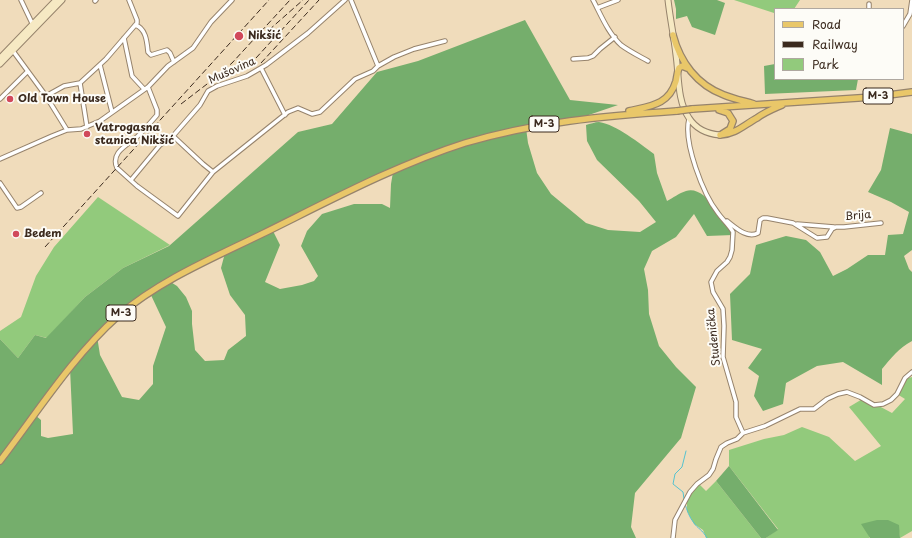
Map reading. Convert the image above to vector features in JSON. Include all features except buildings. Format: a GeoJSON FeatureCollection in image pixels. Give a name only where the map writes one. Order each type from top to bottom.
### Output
{"type":"FeatureCollection","features":[{"type":"Feature","properties":{"kind":"main road"},"geometry":{"type":"LineString","coordinates":[[0,64],[13,51],[56,0]]}},
{"type":"Feature","properties":{"kind":"main road"},"geometry":{"type":"LineString","coordinates":[[0,58],[62,0]]}},
{"type":"Feature","properties":{"kind":"main road"},"geometry":{"type":"LineString","coordinates":[[668,0],[684,107],[689,119],[696,126],[703,131],[720,135],[728,134],[737,131],[763,114],[786,103]]}},
{"type":"Feature","properties":{"kind":"main road"},"geometry":{"type":"LineString","coordinates":[[673,35],[678,53],[687,68],[701,82],[727,97],[758,105]]}},
{"type":"Feature","properties":{"kind":"main road"},"geometry":{"type":"LineString","coordinates":[[620,114],[631,110],[652,106],[664,99],[674,85],[678,70],[682,66],[687,68]]}},
{"type":"Feature","properties":{"kind":"main road","name":"M-3"},"geometry":{"type":"LineString","coordinates":[[0,461],[70,368],[97,336],[130,306],[171,279],[328,202],[394,171],[442,151],[480,139],[536,126],[620,114],[869,97],[912,92]]}},
{"type":"Feature","properties":{"kind":"main road"},"geometry":{"type":"LineString","coordinates":[[693,109],[722,110],[729,114],[732,119],[732,125],[728,130],[720,135]]}},
{"type":"Feature","properties":{"kind":"street"},"geometry":{"type":"LineString","coordinates":[[21,0],[34,26]]}},
{"type":"Feature","properties":{"kind":"street"},"geometry":{"type":"LineString","coordinates":[[46,96],[64,86],[80,84],[100,65],[124,38],[135,25],[137,20],[129,0]]}},
{"type":"Feature","properties":{"kind":"street"},"geometry":{"type":"LineString","coordinates":[[0,158],[68,130],[74,130],[100,121],[146,88],[168,66],[193,48],[211,22],[232,0]]}},
{"type":"Feature","properties":{"kind":"street","name":"Mušovina"},"geometry":{"type":"LineString","coordinates":[[131,180],[160,145],[173,136],[212,88],[247,76],[261,68],[308,33],[345,0]]}},
{"type":"Feature","properties":{"kind":"street"},"geometry":{"type":"LineString","coordinates":[[351,0],[378,66]]}},
{"type":"Feature","properties":{"kind":"street"},"geometry":{"type":"LineString","coordinates":[[593,0],[607,27],[615,38],[633,53],[648,61]]}},
{"type":"Feature","properties":{"kind":"street"},"geometry":{"type":"LineString","coordinates":[[597,8],[618,0]]}},
{"type":"Feature","properties":{"kind":"street"},"geometry":{"type":"LineString","coordinates":[[904,24],[912,9],[912,0]]}},
{"type":"Feature","properties":{"kind":"street"},"geometry":{"type":"LineString","coordinates":[[135,25],[140,26],[143,30],[148,52],[151,55],[167,50],[170,52],[174,62]]}},
{"type":"Feature","properties":{"kind":"street"},"geometry":{"type":"LineString","coordinates":[[124,38],[132,76],[146,88],[157,110],[157,115],[137,137],[121,149],[116,158],[117,168],[143,190],[178,216],[213,172],[285,115],[298,108],[312,114],[320,112],[355,79],[373,72],[378,66],[394,57],[414,49],[445,41]]}},
{"type":"Feature","properties":{"kind":"street"},"geometry":{"type":"LineString","coordinates":[[573,59],[588,58],[593,56],[615,38]]}},
{"type":"Feature","properties":{"kind":"street"},"geometry":{"type":"LineString","coordinates":[[13,51],[46,96],[68,130]]}},
{"type":"Feature","properties":{"kind":"street"},"geometry":{"type":"LineString","coordinates":[[100,65],[112,112]]}},
{"type":"Feature","properties":{"kind":"street"},"geometry":{"type":"LineString","coordinates":[[261,68],[285,115]]}},
{"type":"Feature","properties":{"kind":"street"},"geometry":{"type":"LineString","coordinates":[[0,99],[27,72]]}},
{"type":"Feature","properties":{"kind":"street"},"geometry":{"type":"LineString","coordinates":[[80,84],[87,126]]}},
{"type":"Feature","properties":{"kind":"street","name":"Studenička"},"geometry":{"type":"LineString","coordinates":[[689,119],[688,132],[692,158],[712,203],[733,232],[732,250],[728,260],[714,276],[711,282],[723,309],[723,357],[736,402],[736,417],[742,433]]}},
{"type":"Feature","properties":{"kind":"street"},"geometry":{"type":"LineString","coordinates":[[173,136],[202,164],[213,172]]}},
{"type":"Feature","properties":{"kind":"street"},"geometry":{"type":"LineString","coordinates":[[0,183],[17,208],[42,193]]}},
{"type":"Feature","properties":{"kind":"street","name":"Brija"},"geometry":{"type":"LineString","coordinates":[[722,218],[748,234],[753,235],[758,233],[759,222],[763,218],[796,224],[817,238],[827,237],[834,227],[881,223]]}},
{"type":"Feature","properties":{"kind":"street"},"geometry":{"type":"LineString","coordinates":[[796,224],[834,227]]}},
{"type":"Feature","properties":{"kind":"street"},"geometry":{"type":"LineString","coordinates":[[673,538],[675,520],[696,484],[713,469],[721,447],[727,443],[734,442],[742,433],[765,426],[800,409],[814,408],[827,399],[838,394],[847,392],[877,405],[883,404],[891,400],[897,394],[905,378],[912,372]]}},
{"type":"Feature","properties":{"kind":"green space"},"geometry":{"type":"Polygon","coordinates":[[[674,0],[717,0],[725,3],[715,35],[692,27],[687,16],[676,19],[674,0]]]}},
{"type":"Feature","properties":{"kind":"green space"},"geometry":{"type":"Polygon","coordinates":[[[734,0],[800,0],[795,8],[774,8],[774,13],[734,0]]]}},
{"type":"Feature","properties":{"kind":"green space"},"geometry":{"type":"Polygon","coordinates":[[[525,20],[570,100],[618,105],[577,119],[526,128],[528,143],[537,173],[551,194],[586,223],[608,230],[640,232],[656,222],[639,201],[597,160],[587,141],[586,125],[599,122],[620,131],[654,154],[657,173],[667,201],[686,191],[701,193],[714,206],[733,235],[707,236],[694,214],[676,237],[652,251],[644,269],[648,290],[649,314],[659,346],[676,367],[696,387],[681,438],[635,493],[631,527],[636,538],[0,538],[0,339],[18,358],[35,335],[46,338],[85,297],[123,268],[169,246],[298,132],[332,124],[377,72],[418,61],[525,20]],[[393,172],[272,229],[280,245],[265,282],[280,289],[314,281],[318,276],[301,246],[307,231],[322,214],[354,204],[382,204],[390,208],[393,172]],[[225,253],[169,281],[177,286],[186,297],[192,311],[195,350],[205,361],[224,360],[228,350],[246,336],[245,315],[230,295],[221,268],[225,253]],[[150,293],[97,336],[100,355],[122,397],[139,400],[153,384],[153,366],[166,327],[150,293]],[[70,368],[35,415],[41,420],[41,436],[48,438],[73,434],[70,368]]]}},
{"type":"Feature","properties":{"kind":"green space"},"geometry":{"type":"Polygon","coordinates":[[[774,64],[774,80],[858,80],[856,90],[765,94],[764,66],[774,64]]]}},
{"type":"Feature","properties":{"kind":"green space"},"geometry":{"type":"Polygon","coordinates":[[[890,128],[912,134],[912,250],[904,256],[909,269],[912,272],[912,341],[899,350],[882,369],[882,385],[843,362],[817,366],[786,383],[783,404],[763,411],[754,396],[759,376],[748,368],[762,349],[732,340],[730,294],[750,274],[756,245],[786,236],[806,240],[820,252],[833,276],[847,269],[868,255],[885,255],[888,235],[903,234],[909,212],[868,192],[881,170],[890,128]]]}},
{"type":"Feature","properties":{"kind":"green space"},"geometry":{"type":"Polygon","coordinates":[[[98,197],[170,245],[123,268],[85,297],[47,338],[35,335],[18,358],[0,339],[0,331],[21,317],[36,276],[54,247],[98,197]]]}},
{"type":"Feature","properties":{"kind":"green space"},"geometry":{"type":"Polygon","coordinates":[[[912,377],[912,531],[900,538],[898,525],[869,537],[870,538],[766,538],[778,529],[729,466],[729,450],[764,439],[784,435],[802,427],[829,437],[855,461],[881,446],[849,407],[864,398],[892,413],[905,399],[897,394],[905,379],[912,377]]]}},
{"type":"Feature","properties":{"kind":"green space"},"geometry":{"type":"Polygon","coordinates":[[[729,466],[778,530],[766,538],[761,538],[716,481],[729,466]]]}},
{"type":"Feature","properties":{"kind":"green space"},"geometry":{"type":"Polygon","coordinates":[[[716,481],[761,538],[706,538],[703,530],[694,524],[687,511],[687,499],[698,483],[706,491],[716,481]]]}},
{"type":"Feature","properties":{"kind":"green space"},"geometry":{"type":"Polygon","coordinates":[[[877,520],[888,520],[899,525],[900,538],[870,538],[861,524],[877,520]]]}},
{"type":"Feature","properties":{"kind":"waterway"},"geometry":{"type":"LineString","coordinates":[[684,499],[683,492],[673,484],[675,474],[682,467],[686,451]]}},
{"type":"Feature","properties":{"kind":"waterway"},"geometry":{"type":"LineString","coordinates":[[685,504],[692,521],[707,538]]}},
{"type":"Feature","properties":{"kind":"railway"},"geometry":{"type":"LineString","coordinates":[[45,247],[269,0]]}},
{"type":"Feature","properties":{"kind":"railway"},"geometry":{"type":"LineString","coordinates":[[181,104],[232,63],[290,0]]}},
{"type":"Feature","properties":{"kind":"railway"},"geometry":{"type":"LineString","coordinates":[[269,30],[303,0]]}},
{"type":"Feature","properties":{"kind":"railway"},"geometry":{"type":"LineString","coordinates":[[256,58],[309,0]]}},
{"type":"Feature","properties":{"kind":"railway"},"geometry":{"type":"LineString","coordinates":[[261,63],[319,0]]}},
{"type":"Feature","properties":{"kind":"place","name":"Nikšić"},"geometry":{"type":"Point","coordinates":[239,36]}},
{"type":"Feature","properties":{"kind":"place","name":"Old Town House"},"geometry":{"type":"Point","coordinates":[10,99]}},
{"type":"Feature","properties":{"kind":"place","name":"Vatrogasna stanica Nikšić"},"geometry":{"type":"Point","coordinates":[87,134]}},
{"type":"Feature","properties":{"kind":"place","name":"Bedem"},"geometry":{"type":"Point","coordinates":[16,234]}}]}
